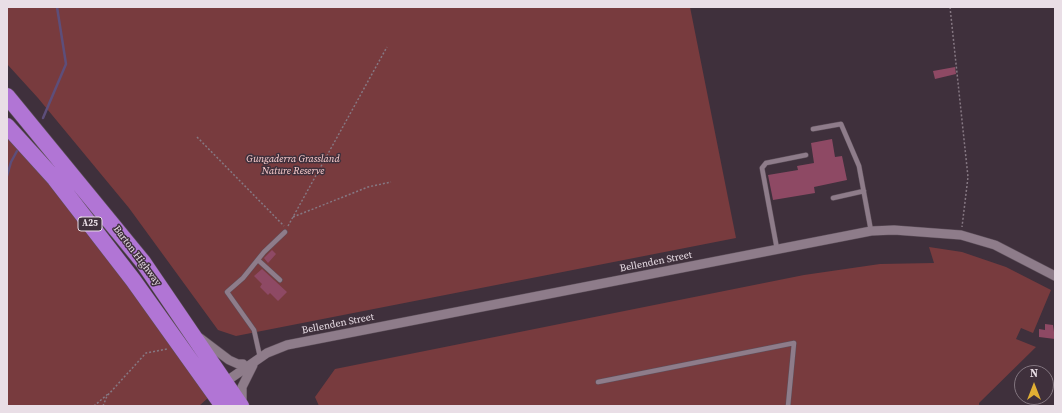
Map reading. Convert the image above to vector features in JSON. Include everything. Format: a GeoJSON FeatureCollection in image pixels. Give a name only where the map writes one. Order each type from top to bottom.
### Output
{"type":"FeatureCollection","features":[{"type":"Feature","properties":{"kind":"highway","name":"Barton Highway"},"geometry":{"type":"LineString","coordinates":[[7,96],[143,262],[242,406]]}},
{"type":"Feature","properties":{"kind":"highway","name":"Barton Highway"},"geometry":{"type":"LineString","coordinates":[[7,126],[60,186],[133,280],[223,406]]}},
{"type":"Feature","properties":{"kind":"highway"},"geometry":{"type":"LineString","coordinates":[[199,371],[223,380],[222,392],[227,406]]}},
{"type":"Feature","properties":{"kind":"street","name":"Bellenden Street"},"geometry":{"type":"LineString","coordinates":[[223,380],[232,378],[258,358],[272,350],[294,344],[871,231],[894,230],[961,235],[995,245],[1055,276]]}},
{"type":"Feature","properties":{"kind":"street"},"geometry":{"type":"LineString","coordinates":[[191,331],[229,360],[243,364]]}},
{"type":"Feature","properties":{"kind":"street","name":"Bellenden Street"},"geometry":{"type":"LineString","coordinates":[[223,380],[228,373],[243,364],[258,358]]}},
{"type":"Feature","properties":{"kind":"street"},"geometry":{"type":"LineString","coordinates":[[242,406],[242,387],[258,358]]}},
{"type":"Feature","properties":{"kind":"lane"},"geometry":{"type":"LineString","coordinates":[[812,129],[841,124],[859,166],[871,231]]}},
{"type":"Feature","properties":{"kind":"lane"},"geometry":{"type":"LineString","coordinates":[[777,249],[762,168],[766,163],[806,155]]}},
{"type":"Feature","properties":{"kind":"lane"},"geometry":{"type":"LineString","coordinates":[[833,198],[864,191]]}},
{"type":"Feature","properties":{"kind":"lane"},"geometry":{"type":"LineString","coordinates":[[258,358],[254,330],[226,292],[243,278],[285,232]]}},
{"type":"Feature","properties":{"kind":"lane"},"geometry":{"type":"LineString","coordinates":[[258,260],[280,280]]}},
{"type":"Feature","properties":{"kind":"lane"},"geometry":{"type":"LineString","coordinates":[[598,382],[794,343],[788,406]]}},
{"type":"Feature","properties":{"kind":"path"},"geometry":{"type":"LineString","coordinates":[[950,7],[968,177],[961,235]]}},
{"type":"Feature","properties":{"kind":"path"},"geometry":{"type":"LineString","coordinates":[[197,137],[286,229],[387,47]]}},
{"type":"Feature","properties":{"kind":"path"},"geometry":{"type":"LineString","coordinates":[[293,217],[368,188],[391,182]]}},
{"type":"Feature","properties":{"kind":"path"},"geometry":{"type":"LineString","coordinates":[[103,406],[107,396],[146,353],[167,349]]}},
{"type":"Feature","properties":{"kind":"path"},"geometry":{"type":"LineString","coordinates":[[94,406],[110,392]]}},
{"type":"Feature","properties":{"kind":"green space","name":"Gungaderra Grassland Nature Reserve"},"geometry":{"type":"Polygon","coordinates":[[[7,7],[690,7],[736,238],[236,336],[218,330],[129,208],[38,98],[7,64],[7,7]]]}},
{"type":"Feature","properties":{"kind":"green space"},"geometry":{"type":"Polygon","coordinates":[[[7,134],[37,167],[161,327],[209,397],[199,406],[7,406],[7,134]]]}},
{"type":"Feature","properties":{"kind":"green space"},"geometry":{"type":"Polygon","coordinates":[[[929,247],[962,252],[1006,267],[1051,290],[1033,333],[1021,328],[1016,339],[1036,347],[1018,365],[1014,365],[1014,369],[979,403],[979,406],[319,406],[315,397],[335,369],[804,275],[880,264],[934,263],[929,247]]]}},
{"type":"Feature","properties":{"kind":"building"},"geometry":{"type":"Polygon","coordinates":[[[955,67],[956,74],[935,79],[933,71],[955,67]]]}},
{"type":"Feature","properties":{"kind":"building"},"geometry":{"type":"Polygon","coordinates":[[[832,139],[835,157],[842,156],[847,180],[814,187],[815,193],[773,200],[768,175],[798,170],[797,166],[814,163],[811,143],[832,139]]]}},
{"type":"Feature","properties":{"kind":"building"},"geometry":{"type":"Polygon","coordinates":[[[272,250],[276,254],[268,263],[264,258],[272,250]]]}},
{"type":"Feature","properties":{"kind":"building"},"geometry":{"type":"Polygon","coordinates":[[[262,269],[287,292],[278,301],[270,293],[268,295],[260,287],[262,284],[254,276],[262,269]]]}},
{"type":"Feature","properties":{"kind":"building"},"geometry":{"type":"Polygon","coordinates":[[[1045,324],[1053,325],[1055,339],[1039,337],[1039,329],[1045,330],[1045,324]]]}},
{"type":"Feature","properties":{"kind":"waterway"},"geometry":{"type":"LineString","coordinates":[[43,118],[66,64],[57,7]]}},
{"type":"Feature","properties":{"kind":"waterway"},"geometry":{"type":"LineString","coordinates":[[7,176],[11,162],[17,151]]}}]}
